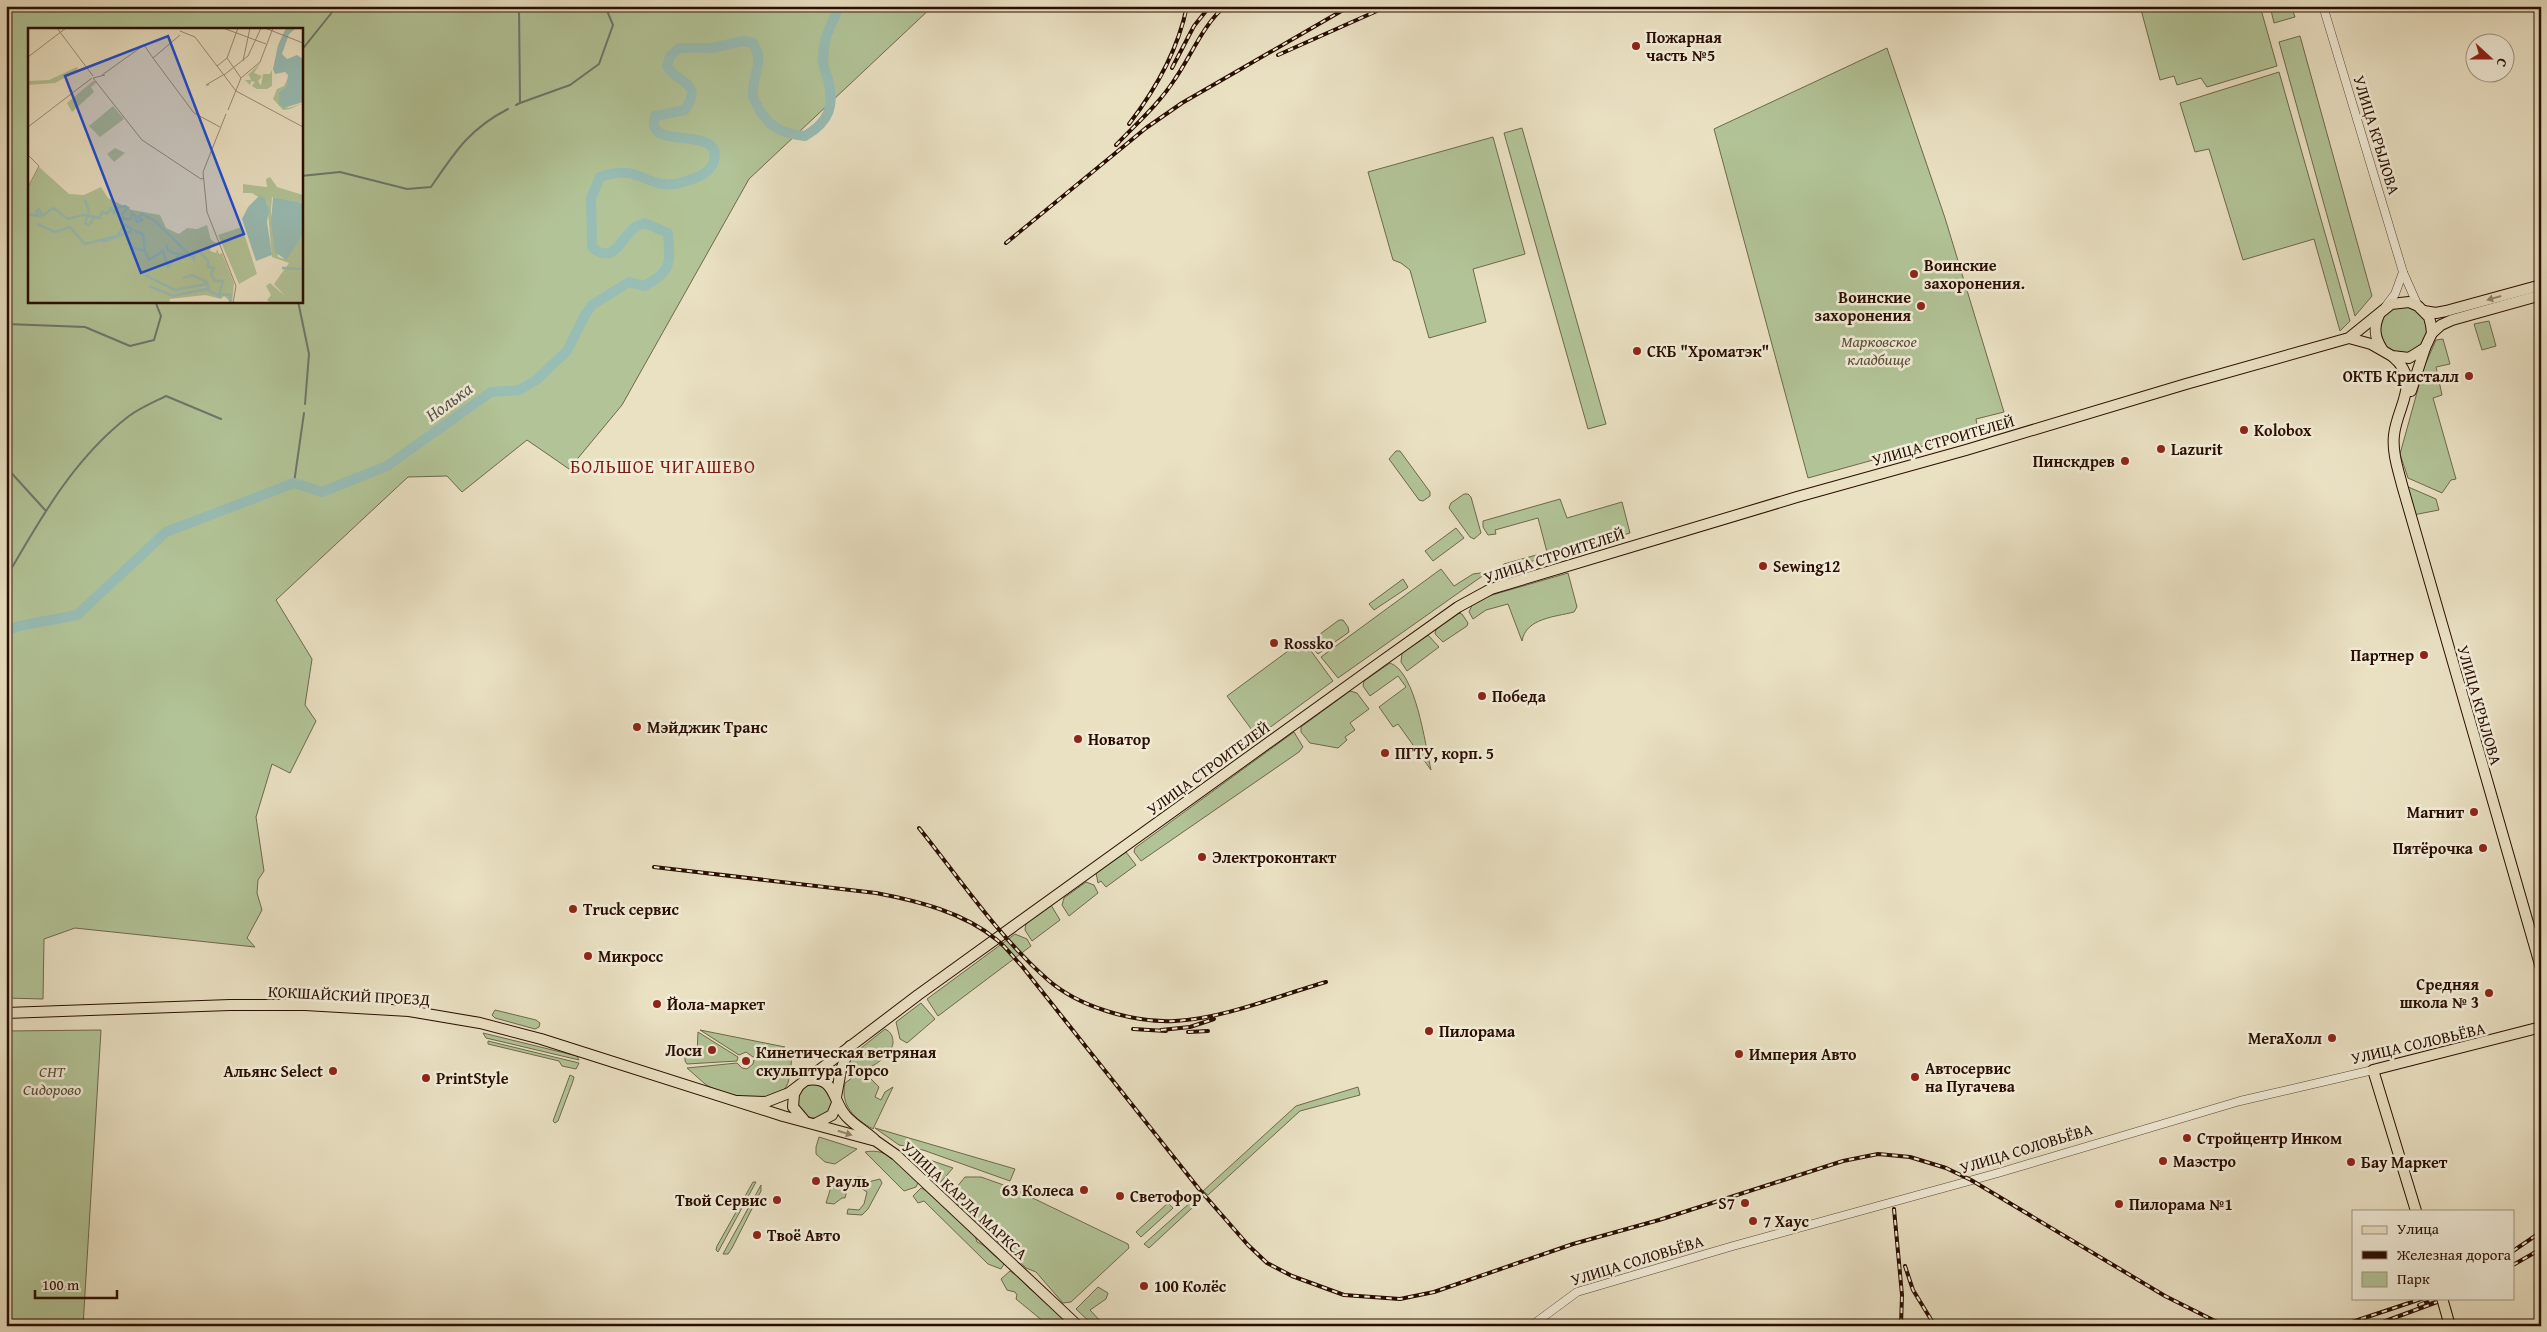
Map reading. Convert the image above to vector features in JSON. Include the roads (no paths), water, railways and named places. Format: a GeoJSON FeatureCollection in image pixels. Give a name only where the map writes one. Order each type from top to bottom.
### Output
{"type":"FeatureCollection","features":[{"type":"Feature","properties":{"kind":"main road","name":"УЛИЦА СТРОИТЕЛЕЙ"},"geometry":{"type":"LineString","coordinates":[[806,1080],[850,1046],[1382,661],[1458,608],[1491,589],[1798,497],[2349,338],[2382,312],[2400,302],[2436,313],[2541,285]]}},
{"type":"Feature","properties":{"kind":"main road"},"geometry":{"type":"LineString","coordinates":[[2394,450],[2425,348],[2432,333],[2452,320],[2541,294]]}},
{"type":"Feature","properties":{"kind":"main road"},"geometry":{"type":"LineString","coordinates":[[2421,308],[2429,317],[2432,333]]}},
{"type":"Feature","properties":{"kind":"main road"},"geometry":{"type":"LineString","coordinates":[[2382,312],[2375,329],[2378,343],[2382,350]]}},
{"type":"Feature","properties":{"kind":"main road"},"geometry":{"type":"LineString","coordinates":[[2349,338],[2382,350],[2392,356],[2409,358],[2425,348]]}},
{"type":"Feature","properties":{"kind":"main road","name":"УЛИЦА КРЫЛОВА"},"geometry":{"type":"LineString","coordinates":[[2392,356],[2402,366],[2408,380],[2396,426],[2394,450],[2412,521],[2541,968]]}},
{"type":"Feature","properties":{"kind":"main road","name":"КОКШАЙСКИЙ ПРОЕЗД"},"geometry":{"type":"LineString","coordinates":[[6,1013],[264,1005],[305,1005],[410,1011],[480,1023],[541,1039],[811,1123]]}},
{"type":"Feature","properties":{"kind":"main road","name":"УЛИЦА СОЛОВЬЁВА"},"geometry":{"type":"LineString","coordinates":[[2373,1070],[2541,1027]]}},
{"type":"Feature","properties":{"kind":"main road"},"geometry":{"type":"LineString","coordinates":[[798,1087],[794,1094],[793,1107],[796,1112],[811,1123],[832,1115],[841,1070],[850,1046]]}},
{"type":"Feature","properties":{"kind":"main road"},"geometry":{"type":"LineString","coordinates":[[2373,1070],[2416,1210]]}},
{"type":"Feature","properties":{"kind":"main road"},"geometry":{"type":"LineString","coordinates":[[738,1101],[773,1101],[798,1087],[806,1080],[824,1082],[834,1091],[836,1100],[845,1116],[876,1141]]}},
{"type":"Feature","properties":{"kind":"main road","name":"УЛИЦА КАРЛА МАРКСА"},"geometry":{"type":"LineString","coordinates":[[811,1123],[876,1141],[896,1155],[1078,1326]]}},
{"type":"Feature","properties":{"kind":"main road"},"geometry":{"type":"LineString","coordinates":[[2443,1300],[2450,1326]]}},
{"type":"Feature","properties":{"kind":"street","name":"УЛИЦА КРЫЛОВА"},"geometry":{"type":"LineString","coordinates":[[2323,6],[2403,272],[2421,308]]}},
{"type":"Feature","properties":{"kind":"street"},"geometry":{"type":"LineString","coordinates":[[2382,312],[2395,294],[2403,272]]}},
{"type":"Feature","properties":{"kind":"street","name":"УЛИЦА СОЛОВЬЁВА"},"geometry":{"type":"LineString","coordinates":[[1531,1326],[1577,1292],[1733,1246],[1998,1173],[2224,1105],[2291,1087],[2373,1070]]}},
{"type":"Feature","properties":{"kind":"waterway"},"geometry":{"type":"LineString","coordinates":[[302,50],[337,6]]}},
{"type":"Feature","properties":{"kind":"waterway"},"geometry":{"type":"LineString","coordinates":[[516,105],[520,103],[519,6]]}},
{"type":"Feature","properties":{"kind":"waterway"},"geometry":{"type":"LineString","coordinates":[[520,103],[570,85],[599,64],[613,25],[605,6]]}},
{"type":"Feature","properties":{"kind":"waterway","name":"Нолька"},"geometry":{"type":"LineString","coordinates":[[676,184],[704,174],[712,166],[714,151],[710,145],[703,141],[664,135],[654,127],[655,116],[685,110],[692,94],[691,88],[667,66],[670,56],[679,48],[712,48],[743,41],[753,43],[758,57],[753,96],[758,107],[766,120],[777,128],[805,136],[825,119],[830,105],[830,89],[823,52],[828,32],[839,6]]}},
{"type":"Feature","properties":{"kind":"waterway"},"geometry":{"type":"LineString","coordinates":[[302,176],[340,172],[407,189],[431,187],[464,142],[483,125],[508,109]]}},
{"type":"Feature","properties":{"kind":"waterway","name":"Нолька"},"geometry":{"type":"LineString","coordinates":[[6,631],[19,626],[77,615],[166,532],[294,483],[322,492],[387,466],[491,392],[519,390],[535,381],[567,351],[592,305],[629,282],[644,286],[660,276],[668,265],[668,233],[645,223],[634,228],[616,249],[611,252],[606,254],[592,247],[591,198],[600,177],[613,173],[624,173],[633,174],[656,183],[674,184]]}},
{"type":"Feature","properties":{"kind":"waterway"},"geometry":{"type":"LineString","coordinates":[[6,324],[85,327],[130,346],[154,340],[161,316],[155,302]]}},
{"type":"Feature","properties":{"kind":"waterway"},"geometry":{"type":"LineString","coordinates":[[298,302],[309,354],[305,404]]}},
{"type":"Feature","properties":{"kind":"waterway"},"geometry":{"type":"LineString","coordinates":[[6,578],[45,512],[75,470],[91,451],[129,416],[166,396],[221,419]]}},
{"type":"Feature","properties":{"kind":"waterway"},"geometry":{"type":"LineString","coordinates":[[294,483],[304,413]]}},
{"type":"Feature","properties":{"kind":"waterway"},"geometry":{"type":"LineString","coordinates":[[6,467],[45,510]]}},
{"type":"Feature","properties":{"kind":"railway"},"geometry":{"type":"LineString","coordinates":[[1129,124],[1165,68],[1178,38],[1187,6]]}},
{"type":"Feature","properties":{"kind":"railway"},"geometry":{"type":"LineString","coordinates":[[1172,68],[1194,26],[1210,6]]}},
{"type":"Feature","properties":{"kind":"railway"},"geometry":{"type":"LineString","coordinates":[[1116,145],[1162,97],[1210,22],[1225,6]]}},
{"type":"Feature","properties":{"kind":"railway"},"geometry":{"type":"LineString","coordinates":[[1006,243],[1146,128],[1182,103],[1350,6]]}},
{"type":"Feature","properties":{"kind":"railway"},"geometry":{"type":"LineString","coordinates":[[1278,55],[1388,6]]}},
{"type":"Feature","properties":{"kind":"railway"},"geometry":{"type":"LineString","coordinates":[[919,828],[996,926],[1029,962],[1060,989],[1090,1005],[1125,1016],[1159,1021],[1175,1021],[1213,1016],[1326,982]]}},
{"type":"Feature","properties":{"kind":"railway"},"geometry":{"type":"LineString","coordinates":[[654,867],[876,893],[940,909],[984,930],[1000,943],[1021,965],[1199,1189],[1248,1245],[1267,1263],[1292,1276],[1344,1295],[1400,1299],[1434,1292],[1573,1244],[1659,1220],[1843,1161],[1878,1154],[1910,1157],[1946,1168],[1971,1180],[2165,1296],[2225,1326]]}},
{"type":"Feature","properties":{"kind":"railway"},"geometry":{"type":"LineString","coordinates":[[1161,1030],[1190,1027],[1214,1019]]}},
{"type":"Feature","properties":{"kind":"railway"},"geometry":{"type":"LineString","coordinates":[[1133,1029],[1166,1031]]}},
{"type":"Feature","properties":{"kind":"railway"},"geometry":{"type":"LineString","coordinates":[[1188,1032],[1208,1031]]}},
{"type":"Feature","properties":{"kind":"railway"},"geometry":{"type":"LineString","coordinates":[[1894,1209],[1902,1295],[1901,1326]]}},
{"type":"Feature","properties":{"kind":"railway"},"geometry":{"type":"LineString","coordinates":[[2514,1250],[2541,1232]]}},
{"type":"Feature","properties":{"kind":"railway"},"geometry":{"type":"LineString","coordinates":[[2514,1264],[2541,1249]]}},
{"type":"Feature","properties":{"kind":"railway"},"geometry":{"type":"LineString","coordinates":[[1905,1266],[1913,1290],[1935,1326]]}},
{"type":"Feature","properties":{"kind":"railway"},"geometry":{"type":"LineString","coordinates":[[2340,1326],[2418,1300]]}},
{"type":"Feature","properties":{"kind":"railway"},"geometry":{"type":"LineString","coordinates":[[2419,1305],[2432,1300]]}},
{"type":"Feature","properties":{"kind":"railway"},"geometry":{"type":"LineString","coordinates":[[2372,1326],[2443,1300]]}},
{"type":"Feature","properties":{"kind":"place","name":"Пожарная часть №5"},"geometry":{"type":"Point","coordinates":[1636,46]}},
{"type":"Feature","properties":{"kind":"place","name":"Воинские захоронения."},"geometry":{"type":"Point","coordinates":[1914,274]}},
{"type":"Feature","properties":{"kind":"place","name":"Воинские захоронения"},"geometry":{"type":"Point","coordinates":[1921,306]}},
{"type":"Feature","properties":{"kind":"place","name":"СКБ \"Хроматэк\""},"geometry":{"type":"Point","coordinates":[1637,351]}},
{"type":"Feature","properties":{"kind":"place","name":"ОКТБ Кристалл"},"geometry":{"type":"Point","coordinates":[2469,376]}},
{"type":"Feature","properties":{"kind":"place","name":"Kolobox"},"geometry":{"type":"Point","coordinates":[2244,430]}},
{"type":"Feature","properties":{"kind":"place","name":"Lazurit"},"geometry":{"type":"Point","coordinates":[2161,449]}},
{"type":"Feature","properties":{"kind":"place","name":"Пинскдрев"},"geometry":{"type":"Point","coordinates":[2125,461]}},
{"type":"Feature","properties":{"kind":"place","name":"Sewing12"},"geometry":{"type":"Point","coordinates":[1763,566]}},
{"type":"Feature","properties":{"kind":"place","name":"Rossko"},"geometry":{"type":"Point","coordinates":[1274,643]}},
{"type":"Feature","properties":{"kind":"place","name":"Партнер"},"geometry":{"type":"Point","coordinates":[2424,655]}},
{"type":"Feature","properties":{"kind":"place","name":"Победа"},"geometry":{"type":"Point","coordinates":[1482,696]}},
{"type":"Feature","properties":{"kind":"place","name":"Мэйджик Транс"},"geometry":{"type":"Point","coordinates":[637,727]}},
{"type":"Feature","properties":{"kind":"place","name":"Новатор"},"geometry":{"type":"Point","coordinates":[1078,739]}},
{"type":"Feature","properties":{"kind":"place","name":"ПГТУ, корп. 5"},"geometry":{"type":"Point","coordinates":[1385,753]}},
{"type":"Feature","properties":{"kind":"place","name":"Магнит"},"geometry":{"type":"Point","coordinates":[2474,812]}},
{"type":"Feature","properties":{"kind":"place","name":"Пятёрочка"},"geometry":{"type":"Point","coordinates":[2483,848]}},
{"type":"Feature","properties":{"kind":"place","name":"Электроконтакт"},"geometry":{"type":"Point","coordinates":[1202,857]}},
{"type":"Feature","properties":{"kind":"place","name":"Truck сервис"},"geometry":{"type":"Point","coordinates":[573,909]}},
{"type":"Feature","properties":{"kind":"place","name":"Микросс"},"geometry":{"type":"Point","coordinates":[588,956]}},
{"type":"Feature","properties":{"kind":"place","name":"Средняя школа № 3"},"geometry":{"type":"Point","coordinates":[2489,993]}},
{"type":"Feature","properties":{"kind":"place","name":"Йола-маркет"},"geometry":{"type":"Point","coordinates":[657,1004]}},
{"type":"Feature","properties":{"kind":"place","name":"Пилорама"},"geometry":{"type":"Point","coordinates":[1429,1031]}},
{"type":"Feature","properties":{"kind":"place","name":"МегаХолл"},"geometry":{"type":"Point","coordinates":[2332,1038]}},
{"type":"Feature","properties":{"kind":"place","name":"Лоси"},"geometry":{"type":"Point","coordinates":[712,1050]}},
{"type":"Feature","properties":{"kind":"place","name":"Империя Авто"},"geometry":{"type":"Point","coordinates":[1739,1054]}},
{"type":"Feature","properties":{"kind":"place","name":"Кинетическая ветряная скульптура Торсо"},"geometry":{"type":"Point","coordinates":[746,1061]}},
{"type":"Feature","properties":{"kind":"place","name":"Альянс Select"},"geometry":{"type":"Point","coordinates":[333,1071]}},
{"type":"Feature","properties":{"kind":"place","name":"Автосервис на Пугачева"},"geometry":{"type":"Point","coordinates":[1915,1077]}},
{"type":"Feature","properties":{"kind":"place","name":"PrintStyle"},"geometry":{"type":"Point","coordinates":[426,1078]}},
{"type":"Feature","properties":{"kind":"place","name":"Стройцентр Инком"},"geometry":{"type":"Point","coordinates":[2187,1138]}},
{"type":"Feature","properties":{"kind":"place","name":"Маэстро"},"geometry":{"type":"Point","coordinates":[2163,1161]}},
{"type":"Feature","properties":{"kind":"place","name":"Бау Маркет"},"geometry":{"type":"Point","coordinates":[2351,1162]}},
{"type":"Feature","properties":{"kind":"place","name":"Рауль"},"geometry":{"type":"Point","coordinates":[816,1181]}},
{"type":"Feature","properties":{"kind":"place","name":"63 Колеса"},"geometry":{"type":"Point","coordinates":[1084,1190]}},
{"type":"Feature","properties":{"kind":"place","name":"Светофор"},"geometry":{"type":"Point","coordinates":[1120,1196]}},
{"type":"Feature","properties":{"kind":"place","name":"Твой Сервис"},"geometry":{"type":"Point","coordinates":[777,1200]}},
{"type":"Feature","properties":{"kind":"place","name":"S7"},"geometry":{"type":"Point","coordinates":[1745,1203]}},
{"type":"Feature","properties":{"kind":"place","name":"Пилорама №1"},"geometry":{"type":"Point","coordinates":[2119,1204]}},
{"type":"Feature","properties":{"kind":"place","name":"7 Хаус"},"geometry":{"type":"Point","coordinates":[1753,1221]}},
{"type":"Feature","properties":{"kind":"place","name":"Твоё Авто"},"geometry":{"type":"Point","coordinates":[757,1235]}},
{"type":"Feature","properties":{"kind":"place","name":"100 Колёс"},"geometry":{"type":"Point","coordinates":[1144,1286]}},
{"type":"Feature","properties":{"kind":"district","name":"БОЛЬШОЕ ЧИГАШЕВО"},"geometry":{"type":"Point","coordinates":[663,467]}},
{"type":"Feature","properties":{"kind":"park label","name":"Марковское кладбище"},"geometry":{"type":"Point","coordinates":[1879,350]}},
{"type":"Feature","properties":{"kind":"park label","name":"СНТ Сидорово"},"geometry":{"type":"Point","coordinates":[52,1080]}}]}
